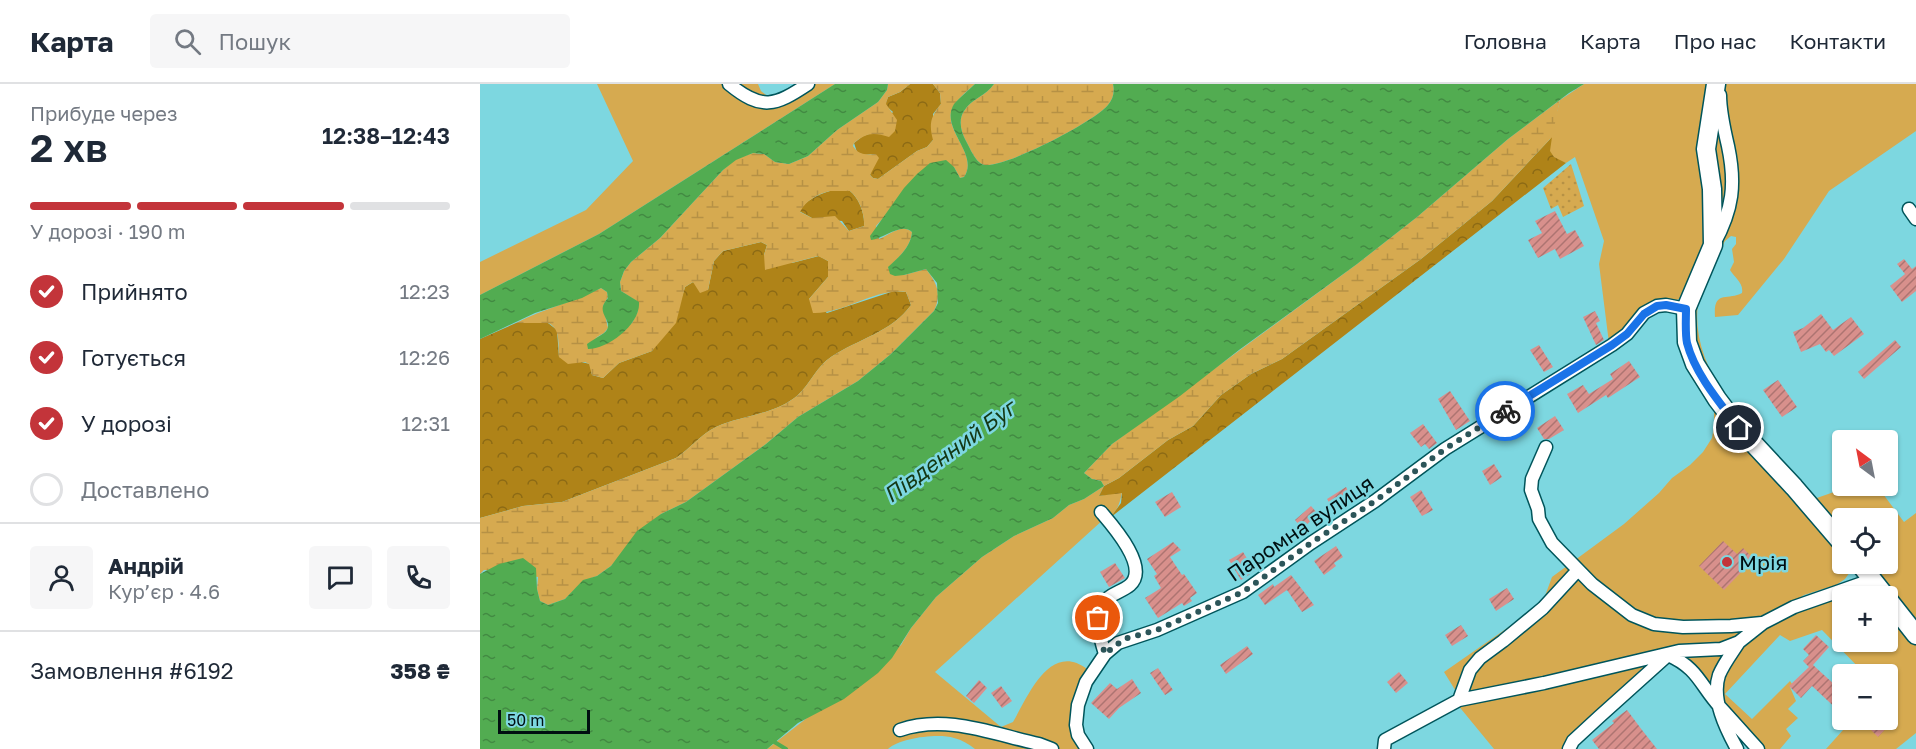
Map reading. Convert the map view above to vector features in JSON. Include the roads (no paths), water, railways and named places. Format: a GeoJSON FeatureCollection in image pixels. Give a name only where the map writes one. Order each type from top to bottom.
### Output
{"type":"FeatureCollection","features":[{"type":"Feature","properties":{"kind":"street"},"geometry":{"type":"LineString","coordinates":[[729,84],[759,102],[774,103],[786,99],[808,84]]}},
{"type":"Feature","properties":{"kind":"street"},"geometry":{"type":"LineString","coordinates":[[1713,245],[1712,189],[1706,149],[1716,84]]}},
{"type":"Feature","properties":{"kind":"street"},"geometry":{"type":"LineString","coordinates":[[1721,84],[1720,99],[1733,179],[1732,194],[1725,224],[1713,245],[1686,309],[1687,342],[1695,364],[1739,428],[1832,531]]}},
{"type":"Feature","properties":{"kind":"street","name":"Паромна вулиця"},"geometry":{"type":"LineString","coordinates":[[1087,749],[1078,735],[1076,714],[1086,682],[1105,654],[1124,639],[1157,630],[1243,592],[1375,501],[1445,449],[1612,345],[1627,334],[1637,320],[1649,310],[1666,305],[1686,309]]}},
{"type":"Feature","properties":{"kind":"street"},"geometry":{"type":"LineString","coordinates":[[1546,447],[1532,479],[1531,490],[1539,519],[1552,543],[1592,585],[1632,615],[1654,624],[1683,627],[1764,623]]}},
{"type":"Feature","properties":{"kind":"street"},"geometry":{"type":"LineString","coordinates":[[1101,512],[1121,537],[1131,554],[1135,568],[1131,584],[1110,596],[1100,610],[1099,628],[1105,654]]}},
{"type":"Feature","properties":{"kind":"street"},"geometry":{"type":"LineString","coordinates":[[1459,700],[1470,670],[1480,658],[1543,608],[1578,570]]}},
{"type":"Feature","properties":{"kind":"street"},"geometry":{"type":"LineString","coordinates":[[1869,574],[1916,634]]}},
{"type":"Feature","properties":{"kind":"street"},"geometry":{"type":"LineString","coordinates":[[1385,745],[1459,700],[1544,683],[1679,651],[1721,649],[1739,642],[1764,623],[1794,607],[1874,579]]}},
{"type":"Feature","properties":{"kind":"street"},"geometry":{"type":"LineString","coordinates":[[1737,749],[1728,732],[1720,706],[1717,682],[1739,642]]}},
{"type":"Feature","properties":{"kind":"street"},"geometry":{"type":"LineString","coordinates":[[1668,655],[1691,669],[1758,749]]}},
{"type":"Feature","properties":{"kind":"street"},"geometry":{"type":"LineString","coordinates":[[1569,749],[1574,741],[1599,717],[1668,655]]}},
{"type":"Feature","properties":{"kind":"street"},"geometry":{"type":"LineString","coordinates":[[900,730],[917,724],[947,723],[1052,749]]}},
{"type":"Feature","properties":{"kind":"water"},"geometry":{"type":"Polygon","coordinates":[[[835,84],[888,84],[887,90],[878,102],[837,130],[808,156],[789,164],[775,162],[764,154],[753,153],[736,160],[723,170],[660,238],[631,262],[624,271],[620,282],[621,291],[639,302],[635,319],[622,334],[605,345],[588,349],[587,344],[604,333],[608,326],[603,313],[604,304],[608,298],[607,292],[601,288],[582,298],[535,313],[480,339],[480,295],[599,234],[835,84]]]}},
{"type":"Feature","properties":{"kind":"water","name":"Південний Буг"},"geometry":{"type":"Polygon","coordinates":[[[975,84],[994,84],[967,107],[961,118],[961,126],[974,155],[979,162],[985,165],[1012,159],[1086,122],[1110,103],[1114,93],[1113,84],[1584,84],[1508,139],[1417,217],[1357,264],[1112,444],[1084,473],[1092,479],[1101,481],[1104,486],[1084,499],[1069,505],[1053,518],[1014,536],[982,557],[936,597],[911,628],[892,658],[878,673],[844,699],[798,723],[767,749],[480,749],[480,574],[499,564],[523,558],[536,568],[540,601],[548,605],[565,599],[583,580],[597,576],[611,566],[637,531],[661,514],[686,502],[766,444],[798,417],[858,381],[891,354],[934,311],[938,303],[937,283],[926,269],[904,275],[890,274],[888,267],[907,247],[911,237],[912,232],[908,229],[898,230],[871,240],[870,236],[904,188],[930,163],[946,160],[954,167],[960,178],[964,177],[968,168],[967,159],[951,122],[951,113],[954,104],[975,84]]]}},
{"type":"Feature","properties":{"kind":"waterway"},"geometry":{"type":"LineString","coordinates":[[771,740],[786,749]]}},
{"type":"Feature","properties":{"kind":"place","name":"Мрія"},"geometry":{"type":"Point","coordinates":[1727,562]}}]}
